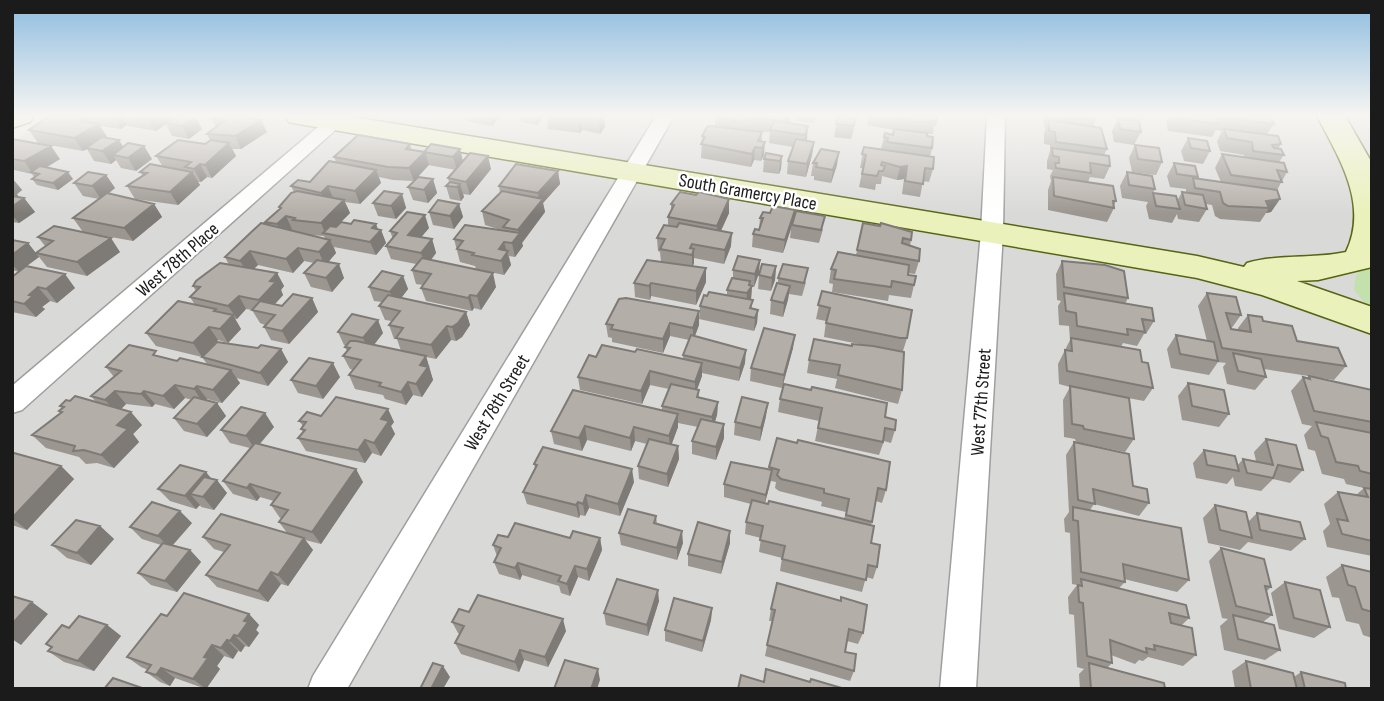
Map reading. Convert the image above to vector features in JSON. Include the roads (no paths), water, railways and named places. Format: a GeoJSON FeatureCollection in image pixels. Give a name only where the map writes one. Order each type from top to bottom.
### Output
{"type":"FeatureCollection","features":[{"type":"Feature","properties":{"kind":"street","name":"West 78th Place"},"geometry":{"type":"LineString","coordinates":[[12,402],[305,149]]}},
{"type":"Feature","properties":{"kind":"street","name":"South Gramercy Place"},"geometry":{"type":"LineString","coordinates":[[503,149],[1197,267],[1271,285],[1372,319]]}},
{"type":"Feature","properties":{"kind":"street","name":"West 78th Street"},"geometry":{"type":"LineString","coordinates":[[327,689],[646,149]]}},
{"type":"Feature","properties":{"kind":"street","name":"West 77th Street"},"geometry":{"type":"LineString","coordinates":[[958,689],[992,232],[995,149]]}},
{"type":"Feature","properties":{"kind":"street"},"geometry":{"type":"LineString","coordinates":[[1349,149],[1366,181],[1372,209],[1370,239],[1363,259],[1348,270],[1347,289],[1372,319]]}},
{"type":"Feature","properties":{"kind":"street","name":"South Gramercy Place"},"geometry":{"type":"LineString","coordinates":[[1197,267],[1261,271],[1318,269],[1363,259]]}}]}
